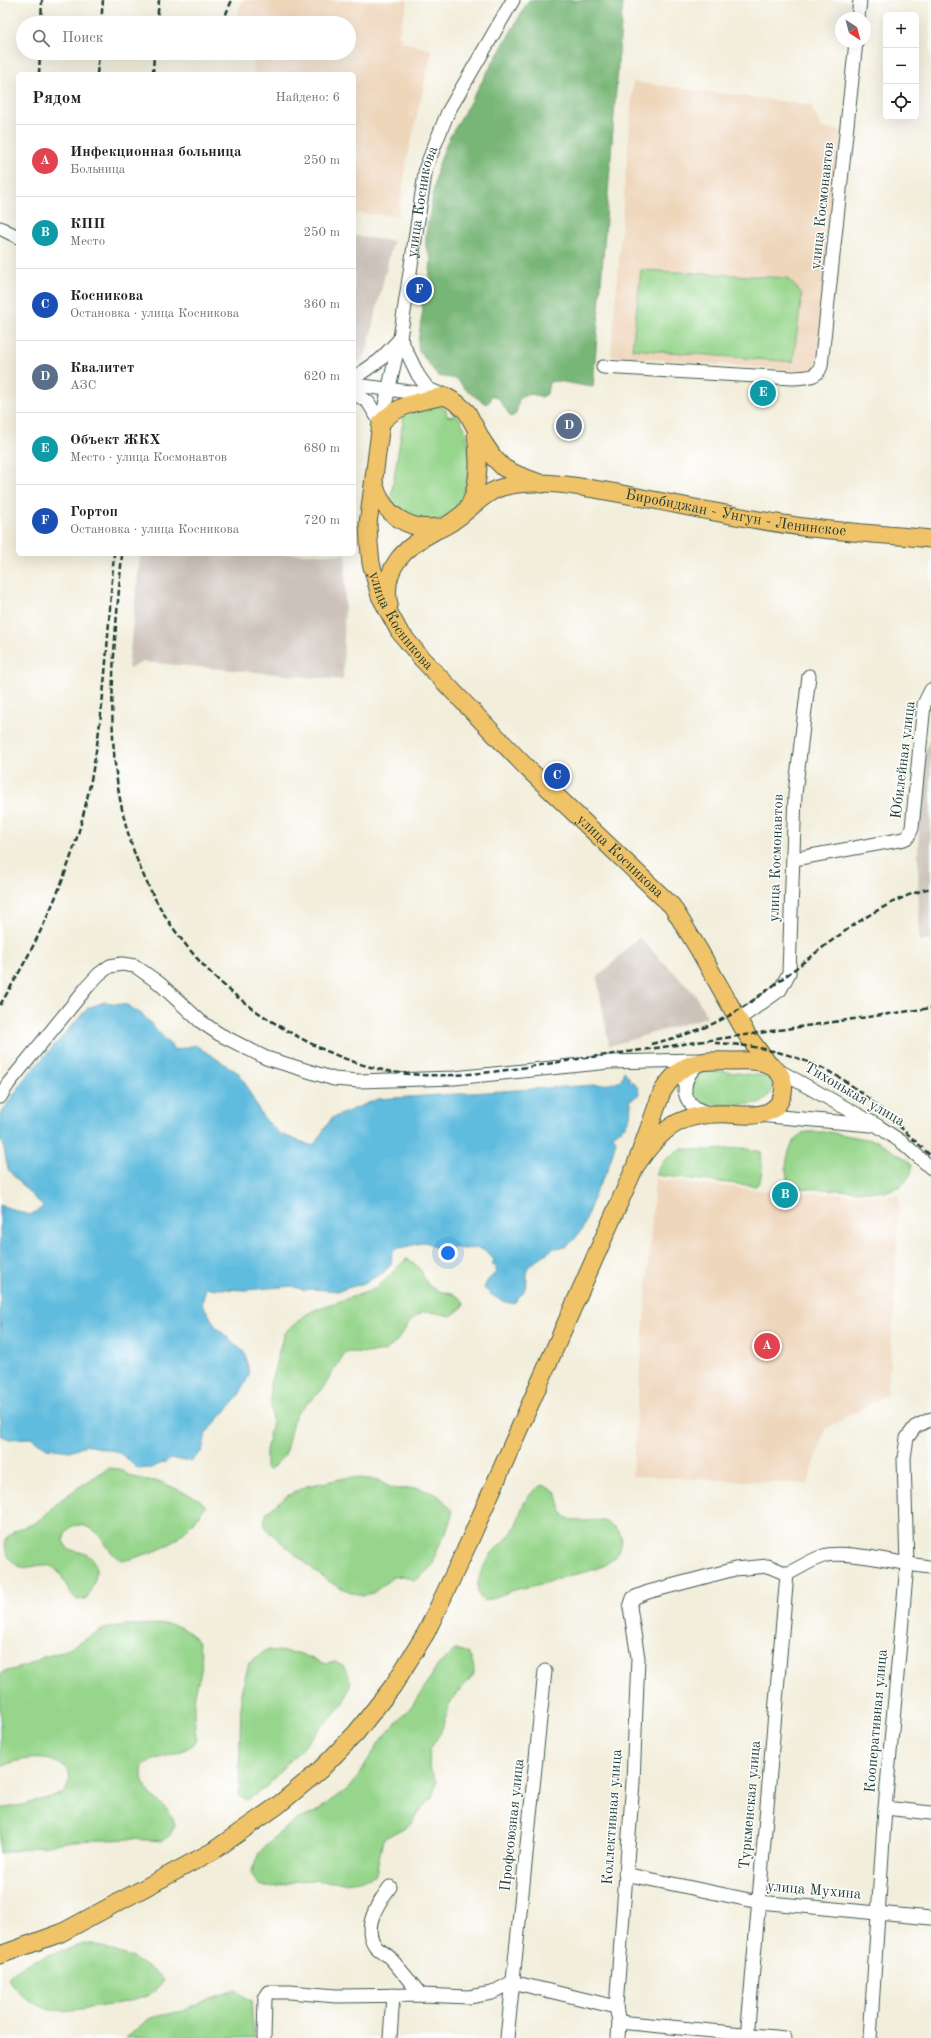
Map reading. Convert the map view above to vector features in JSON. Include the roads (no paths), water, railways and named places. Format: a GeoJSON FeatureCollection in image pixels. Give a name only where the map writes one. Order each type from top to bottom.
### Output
{"type":"FeatureCollection","features":[{"type":"Feature","properties":{"kind":"main road"},"geometry":{"type":"LineString","coordinates":[[381,423],[392,412],[400,407],[445,396],[457,403],[467,412],[489,452],[504,468],[542,484]]}},
{"type":"Feature","properties":{"kind":"main road","name":"улица Косникова"},"geometry":{"type":"LineString","coordinates":[[381,423],[368,524],[371,563],[380,596],[399,631],[422,660],[526,767],[672,906],[756,1048],[773,1067]]}},
{"type":"Feature","properties":{"kind":"main road"},"geometry":{"type":"LineString","coordinates":[[464,513],[470,505],[475,489],[478,456],[476,430]]}},
{"type":"Feature","properties":{"kind":"main road"},"geometry":{"type":"LineString","coordinates":[[374,477],[380,499],[392,514],[401,521],[412,526],[422,528],[446,526]]}},
{"type":"Feature","properties":{"kind":"main road"},"geometry":{"type":"LineString","coordinates":[[399,631],[389,603],[387,591],[389,575],[399,558],[407,549],[446,526],[481,499],[501,488],[515,484],[542,484]]}},
{"type":"Feature","properties":{"kind":"main road","name":"Биробиджан - Унгун - Ленинское"},"geometry":{"type":"LineString","coordinates":[[542,484],[594,489],[803,527],[931,539]]}},
{"type":"Feature","properties":{"kind":"main road"},"geometry":{"type":"LineString","coordinates":[[0,1955],[61,1933],[212,1851],[277,1806],[319,1771],[356,1733],[393,1686],[426,1633],[470,1540],[635,1167],[662,1092],[667,1084],[680,1070],[703,1060],[753,1061],[773,1067],[784,1085],[783,1097],[774,1109],[756,1115],[715,1114],[685,1120],[668,1127],[654,1140],[635,1167]]}},
{"type":"Feature","properties":{"kind":"street","name":"улица Косникова"},"geometry":{"type":"LineString","coordinates":[[381,423],[400,338],[423,182],[430,154],[448,112],[513,0]]}},
{"type":"Feature","properties":{"kind":"street"},"geometry":{"type":"LineString","coordinates":[[859,12],[860,0]]}},
{"type":"Feature","properties":{"kind":"street","name":"улица Космонавтов"},"geometry":{"type":"LineString","coordinates":[[603,367],[792,378],[814,376],[818,373],[821,366],[838,219],[855,48]]}},
{"type":"Feature","properties":{"kind":"street"},"geometry":{"type":"LineString","coordinates":[[0,228],[16,236]]}},
{"type":"Feature","properties":{"kind":"street"},"geometry":{"type":"LineString","coordinates":[[356,377],[380,360],[400,338],[418,375],[428,389],[445,396]]}},
{"type":"Feature","properties":{"kind":"street"},"geometry":{"type":"LineString","coordinates":[[356,386],[445,396]]}},
{"type":"Feature","properties":{"kind":"street"},"geometry":{"type":"LineString","coordinates":[[356,394],[368,402],[381,423]]}},
{"type":"Feature","properties":{"kind":"street","name":"улица Космонавтов"},"geometry":{"type":"LineString","coordinates":[[739,1018],[780,990],[790,973],[795,794],[809,676]]}},
{"type":"Feature","properties":{"kind":"street","name":"Юбилейная улица"},"geometry":{"type":"LineString","coordinates":[[794,859],[904,839],[908,837],[912,828],[924,704],[931,690]]}},
{"type":"Feature","properties":{"kind":"street"},"geometry":{"type":"LineString","coordinates":[[0,1097],[8,1084],[88,986],[110,966],[122,964],[135,966],[147,973],[200,1021],[241,1047],[288,1066],[334,1079],[359,1081],[454,1078],[609,1062],[703,1060]]}},
{"type":"Feature","properties":{"kind":"street"},"geometry":{"type":"LineString","coordinates":[[703,1060],[688,1074],[684,1091],[690,1102],[697,1109],[715,1114]]}},
{"type":"Feature","properties":{"kind":"street","name":"Тихонькая улица"},"geometry":{"type":"LineString","coordinates":[[773,1067],[878,1126],[903,1143],[931,1168]]}},
{"type":"Feature","properties":{"kind":"street"},"geometry":{"type":"LineString","coordinates":[[756,1115],[878,1126]]}},
{"type":"Feature","properties":{"kind":"street","name":"Кооперативная улица"},"geometry":{"type":"LineString","coordinates":[[870,2038],[885,1808],[907,1565],[904,1458],[907,1438],[915,1427],[931,1419]]}},
{"type":"Feature","properties":{"kind":"street"},"geometry":{"type":"LineString","coordinates":[[787,1574],[824,1556],[848,1555],[907,1565],[931,1567]]}},
{"type":"Feature","properties":{"kind":"street","name":"Коллективная улица"},"geometry":{"type":"LineString","coordinates":[[618,2038],[619,2022],[616,2008],[633,1782],[638,1658],[630,1606],[633,1598],[648,1592],[735,1569],[768,1566],[787,1574]]}},
{"type":"Feature","properties":{"kind":"street","name":"Туркменская улица"},"geometry":{"type":"LineString","coordinates":[[747,2036],[787,1574]]}},
{"type":"Feature","properties":{"kind":"street","name":"Профсоюзная улица"},"geometry":{"type":"LineString","coordinates":[[507,2038],[544,1670]]}},
{"type":"Feature","properties":{"kind":"street"},"geometry":{"type":"LineString","coordinates":[[885,1808],[931,1813]]}},
{"type":"Feature","properties":{"kind":"street","name":"улица Мухина"},"geometry":{"type":"LineString","coordinates":[[625,1874],[759,1902],[931,1918]]}},
{"type":"Feature","properties":{"kind":"street"},"geometry":{"type":"LineString","coordinates":[[390,1888],[373,1915],[370,1926],[371,1936],[376,1947],[391,1958],[421,1995]]}},
{"type":"Feature","properties":{"kind":"street"},"geometry":{"type":"LineString","coordinates":[[264,2038],[265,1998],[269,1992],[290,1992],[336,1996],[421,1995],[469,1997],[492,1994],[512,1982],[616,2008]]}},
{"type":"Feature","properties":{"kind":"street"},"geometry":{"type":"LineString","coordinates":[[390,2038],[393,1995]]}},
{"type":"Feature","properties":{"kind":"street"},"geometry":{"type":"LineString","coordinates":[[619,2022],[747,2036],[785,2038]]}},
{"type":"Feature","properties":{"kind":"water"},"geometry":{"type":"Polygon","coordinates":[[[104,1002],[127,1005],[143,1015],[175,1050],[195,1045],[240,1074],[262,1116],[280,1134],[313,1146],[332,1118],[378,1099],[610,1084],[621,1080],[624,1071],[630,1079],[629,1082],[633,1082],[638,1088],[639,1094],[628,1101],[631,1103],[630,1115],[626,1125],[613,1135],[616,1141],[608,1169],[596,1191],[583,1228],[574,1240],[565,1247],[554,1248],[530,1265],[527,1269],[527,1281],[524,1291],[514,1303],[498,1299],[484,1288],[487,1281],[496,1272],[496,1267],[492,1264],[494,1260],[485,1250],[476,1248],[462,1249],[454,1247],[436,1248],[426,1242],[396,1249],[392,1252],[391,1265],[383,1273],[364,1283],[338,1291],[312,1289],[303,1290],[293,1286],[245,1290],[206,1288],[202,1303],[216,1327],[246,1354],[249,1375],[238,1397],[206,1433],[202,1451],[191,1461],[172,1459],[151,1468],[138,1469],[124,1456],[115,1451],[86,1445],[70,1451],[47,1448],[31,1438],[9,1439],[0,1435],[0,1205],[30,1215],[43,1207],[8,1170],[3,1143],[0,1140],[0,1115],[24,1079],[88,1008],[104,1002]]]}},
{"type":"Feature","properties":{"kind":"railway"},"geometry":{"type":"LineString","coordinates":[[41,16],[42,0]]}},
{"type":"Feature","properties":{"kind":"railway"},"geometry":{"type":"LineString","coordinates":[[102,16],[103,0]]}},
{"type":"Feature","properties":{"kind":"railway"},"geometry":{"type":"LineString","coordinates":[[158,16],[159,0]]}},
{"type":"Feature","properties":{"kind":"railway"},"geometry":{"type":"LineString","coordinates":[[225,16],[232,0]]}},
{"type":"Feature","properties":{"kind":"railway"},"geometry":{"type":"LineString","coordinates":[[39,72],[40,60]]}},
{"type":"Feature","properties":{"kind":"railway"},"geometry":{"type":"LineString","coordinates":[[97,72],[98,60]]}},
{"type":"Feature","properties":{"kind":"railway"},"geometry":{"type":"LineString","coordinates":[[153,72],[154,60]]}},
{"type":"Feature","properties":{"kind":"railway"},"geometry":{"type":"LineString","coordinates":[[0,1005],[40,933],[62,882],[86,803],[101,711],[114,556]]}},
{"type":"Feature","properties":{"kind":"railway"},"geometry":{"type":"LineString","coordinates":[[122,556],[114,653],[112,701],[114,749],[120,796],[131,843],[149,888],[176,932],[195,956],[215,977],[238,997],[262,1015],[308,1042],[359,1064],[377,1069],[417,1075],[465,1074],[514,1069],[931,1008]]}},
{"type":"Feature","properties":{"kind":"railway"},"geometry":{"type":"LineString","coordinates":[[651,1044],[694,1032],[734,1013],[758,997],[854,925],[904,897],[931,888]]}},
{"type":"Feature","properties":{"kind":"railway"},"geometry":{"type":"LineString","coordinates":[[715,1043],[750,1046],[784,1054],[818,1066],[848,1083],[870,1100],[931,1156]]}},
{"type":"Feature","properties":{"kind":"place","name":"Гортоп"},"geometry":{"type":"Point","coordinates":[419,290]}},
{"type":"Feature","properties":{"kind":"place","name":"Объект ЖКХ"},"geometry":{"type":"Point","coordinates":[763,393]}},
{"type":"Feature","properties":{"kind":"place","name":"Квалитет"},"geometry":{"type":"Point","coordinates":[569,426]}},
{"type":"Feature","properties":{"kind":"place","name":"Косникова"},"geometry":{"type":"Point","coordinates":[557,776]}},
{"type":"Feature","properties":{"kind":"place","name":"КПП"},"geometry":{"type":"Point","coordinates":[785,1195]}},
{"type":"Feature","properties":{"kind":"place","name":"Инфекционная больница"},"geometry":{"type":"Point","coordinates":[767,1346]}}]}
